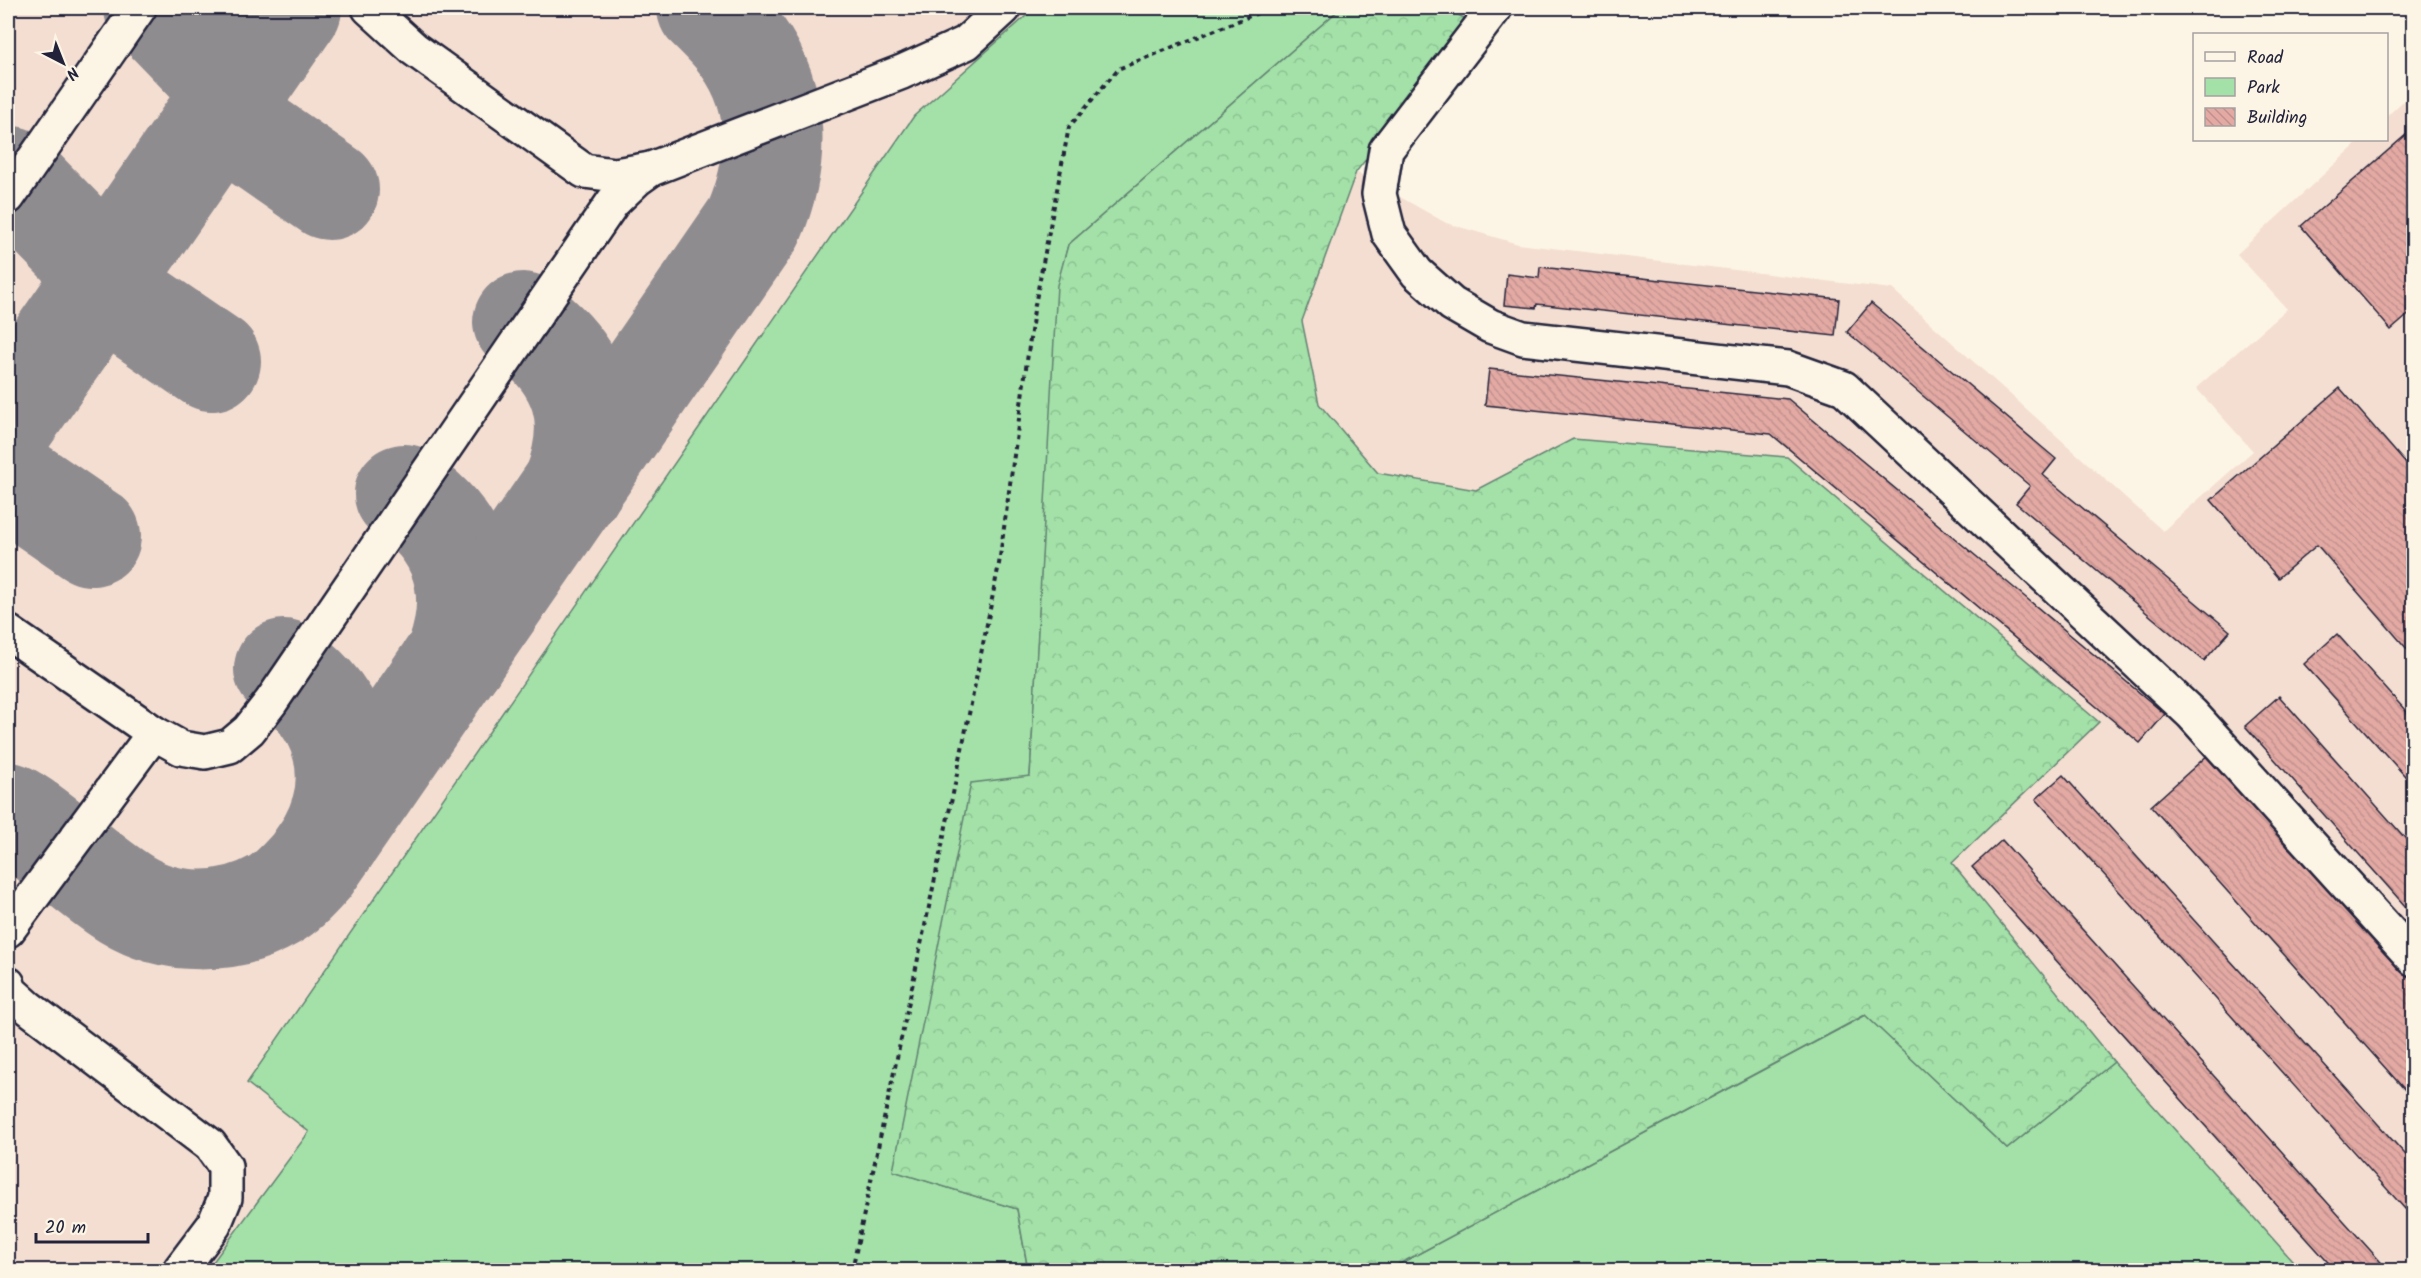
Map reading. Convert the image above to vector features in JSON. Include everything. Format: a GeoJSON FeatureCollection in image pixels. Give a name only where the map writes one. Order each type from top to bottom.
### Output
{"type":"FeatureCollection","features":[{"type":"Feature","properties":{"kind":"street"},"geometry":{"type":"LineString","coordinates":[[8,197],[139,8]]}},
{"type":"Feature","properties":{"kind":"street"},"geometry":{"type":"LineString","coordinates":[[369,8],[414,49],[584,171],[615,175],[651,169],[902,72],[966,43],[1004,8]]}},
{"type":"Feature","properties":{"kind":"street"},"geometry":{"type":"LineString","coordinates":[[1495,8],[1386,150],[1379,194],[1389,234],[1417,273],[1452,304],[1490,326],[1523,338],[1788,368],[1844,387],[2192,714],[2414,959]]}},
{"type":"Feature","properties":{"kind":"street"},"geometry":{"type":"LineString","coordinates":[[8,632],[154,733],[181,748],[205,752],[230,746],[249,730],[271,702],[332,616],[613,202],[651,169]]}},
{"type":"Feature","properties":{"kind":"street"},"geometry":{"type":"LineString","coordinates":[[8,930],[154,733]]}},
{"type":"Feature","properties":{"kind":"street"},"geometry":{"type":"LineString","coordinates":[[8,984],[9,990],[29,1008],[210,1145],[225,1166],[225,1198],[214,1226],[180,1270]]}},
{"type":"Feature","properties":{"kind":"path"},"geometry":{"type":"LineString","coordinates":[[852,1270],[953,796],[999,564],[1034,310],[1069,127],[1118,69],[1270,8]]}},
{"type":"Feature","properties":{"kind":"shaded area"},"geometry":{"type":"Polygon","coordinates":[[[8,8],[1141,8],[805,1270],[8,1270],[8,8]]]}},
{"type":"Feature","properties":{"kind":"shaded area"},"geometry":{"type":"Polygon","coordinates":[[[2413,92],[2413,1270],[2301,1270],[2114,1062],[1952,863],[2099,721],[1786,457],[1573,439],[1476,491],[1378,473],[1319,404],[1302,321],[1356,172],[1446,223],[1518,244],[1892,289],[2163,531],[2253,451],[2196,388],[2287,309],[2237,254],[2360,141],[2388,141],[2388,115],[2413,92]]]}},
{"type":"Feature","properties":{"kind":"green space"},"geometry":{"type":"Polygon","coordinates":[[[1035,8],[1341,8],[1068,245],[1058,285],[1030,777],[894,1171],[1017,1209],[1028,1270],[207,1270],[309,1132],[247,1083],[914,116],[1035,8]]]}},
{"type":"Feature","properties":{"kind":"green space"},"geometry":{"type":"Polygon","coordinates":[[[1341,8],[1445,8],[1472,22],[1356,172],[1302,321],[1319,404],[1378,473],[1476,490],[1573,439],[1787,457],[2099,722],[1952,863],[2114,1062],[2007,1149],[1865,1015],[1388,1270],[1028,1270],[1017,1209],[893,1171],[971,783],[1030,776],[1057,285],[1068,245],[1341,8]]]}},
{"type":"Feature","properties":{"kind":"green space"},"geometry":{"type":"Polygon","coordinates":[[[1866,1015],[2007,1149],[2114,1062],[2301,1270],[1388,1270],[1866,1015]]]}},
{"type":"Feature","properties":{"kind":"building"},"geometry":{"type":"Polygon","coordinates":[[[2414,128],[2414,310],[2391,330],[2301,226],[2414,128]]]}},
{"type":"Feature","properties":{"kind":"building"},"geometry":{"type":"Polygon","coordinates":[[[1540,267],[1839,299],[1835,336],[1537,304],[1536,308],[1504,305],[1507,274],[1539,278],[1540,267]]]}},
{"type":"Feature","properties":{"kind":"building"},"geometry":{"type":"Polygon","coordinates":[[[1871,303],[2056,459],[2043,475],[2230,631],[2204,661],[2016,503],[2030,486],[1847,332],[1871,303]]]}},
{"type":"Feature","properties":{"kind":"building"},"geometry":{"type":"Polygon","coordinates":[[[1489,369],[1788,399],[2165,714],[2140,743],[1771,434],[1485,405],[1489,369]]]}},
{"type":"Feature","properties":{"kind":"building"},"geometry":{"type":"Polygon","coordinates":[[[2340,388],[2414,473],[2414,657],[2317,545],[2278,578],[2211,500],[2340,388]]]}},
{"type":"Feature","properties":{"kind":"building"},"geometry":{"type":"Polygon","coordinates":[[[2337,634],[2414,720],[2414,786],[2304,664],[2337,634]]]}},
{"type":"Feature","properties":{"kind":"building"},"geometry":{"type":"Polygon","coordinates":[[[2279,696],[2414,848],[2414,916],[2245,726],[2279,696]]]}},
{"type":"Feature","properties":{"kind":"building"},"geometry":{"type":"Polygon","coordinates":[[[2210,753],[2414,981],[2414,1100],[2151,806],[2210,753]]]}},
{"type":"Feature","properties":{"kind":"building"},"geometry":{"type":"Polygon","coordinates":[[[2063,775],[2414,1164],[2414,1201],[2405,1209],[2036,799],[2063,775]]]}},
{"type":"Feature","properties":{"kind":"building"},"geometry":{"type":"Polygon","coordinates":[[[2002,840],[2388,1270],[2335,1270],[1972,867],[2002,840]]]}},
{"type":"Feature","properties":{"kind":"taxiway"},"geometry":{"type":"LineString","coordinates":[[154,8],[234,91]]}},
{"type":"Feature","properties":{"kind":"taxiway"},"geometry":{"type":"LineString","coordinates":[[8,419],[292,8]]}},
{"type":"Feature","properties":{"kind":"taxiway"},"geometry":{"type":"LineString","coordinates":[[8,812],[126,899],[143,908],[181,918],[219,918],[257,909],[285,893],[311,866],[754,223],[762,201],[772,155],[770,110],[755,67],[738,41],[707,8]]}},
{"type":"Feature","properties":{"kind":"taxiway"},"geometry":{"type":"LineString","coordinates":[[218,113],[329,190]]}},
{"type":"Feature","properties":{"kind":"taxiway"},"geometry":{"type":"LineString","coordinates":[[11,176],[108,275]]}},
{"type":"Feature","properties":{"kind":"taxiway"},"geometry":{"type":"LineString","coordinates":[[100,285],[211,361]]}},
{"type":"Feature","properties":{"kind":"taxiway"},"geometry":{"type":"LineString","coordinates":[[523,322],[559,357],[572,376],[580,396],[584,417],[584,439],[580,463],[572,488]]}},
{"type":"Feature","properties":{"kind":"taxiway"},"geometry":{"type":"LineString","coordinates":[[8,479],[91,536]]}},
{"type":"Feature","properties":{"kind":"taxiway"},"geometry":{"type":"LineString","coordinates":[[404,494],[440,527],[461,565],[466,608],[463,632],[456,656]]}},
{"type":"Feature","properties":{"kind":"taxiway"},"geometry":{"type":"LineString","coordinates":[[284,669],[304,685],[321,704],[342,746],[345,793],[339,817],[328,841]]}}]}
